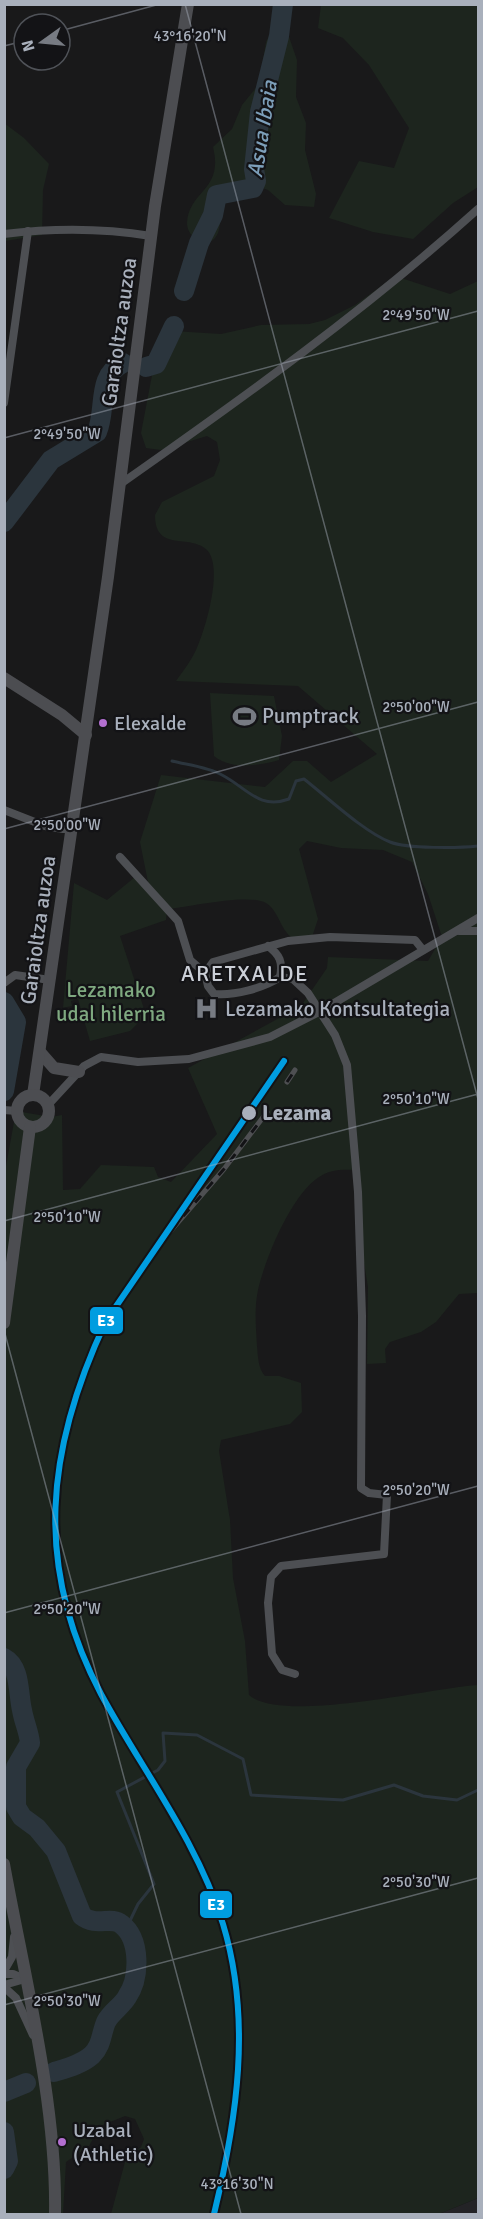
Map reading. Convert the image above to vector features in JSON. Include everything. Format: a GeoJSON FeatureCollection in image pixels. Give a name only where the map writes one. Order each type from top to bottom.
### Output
{"type":"FeatureCollection","features":[{"type":"Feature","properties":{"kind":"street"},"geometry":{"type":"LineString","coordinates":[[151,236],[188,4]]}},
{"type":"Feature","properties":{"kind":"street"},"geometry":{"type":"LineString","coordinates":[[119,485],[330,333],[411,269],[478,209]]}},
{"type":"Feature","properties":{"kind":"street","name":"Garaioltza auzoa"},"geometry":{"type":"LineString","coordinates":[[4,234],[28,231],[90,230],[151,236],[86,735],[33,1095]]}},
{"type":"Feature","properties":{"kind":"street"},"geometry":{"type":"LineString","coordinates":[[4,403],[28,231]]}},
{"type":"Feature","properties":{"kind":"street"},"geometry":{"type":"LineString","coordinates":[[4,678],[62,716],[86,735]]}},
{"type":"Feature","properties":{"kind":"street"},"geometry":{"type":"LineString","coordinates":[[4,810],[45,826],[63,829]]}},
{"type":"Feature","properties":{"kind":"street"},"geometry":{"type":"LineString","coordinates":[[120,857],[178,921],[190,960],[205,973],[208,986],[214,994],[223,995],[270,984],[280,977],[282,965],[278,954],[268,946]]}},
{"type":"Feature","properties":{"kind":"street"},"geometry":{"type":"LineString","coordinates":[[48,1105],[39,1096],[33,1095],[22,1100],[11,1110],[30,1127],[37,1127],[48,1119],[48,1105],[91,1061],[101,1057],[165,1062],[211,1055],[270,1037],[319,1012],[478,918]]}},
{"type":"Feature","properties":{"kind":"street"},"geometry":{"type":"LineString","coordinates":[[459,931],[478,931]]}},
{"type":"Feature","properties":{"kind":"street"},"geometry":{"type":"LineString","coordinates":[[205,973],[213,962],[288,941],[330,937],[415,940],[423,950]]}},
{"type":"Feature","properties":{"kind":"street"},"geometry":{"type":"LineString","coordinates":[[5,982],[15,975],[43,979]]}},
{"type":"Feature","properties":{"kind":"street"},"geometry":{"type":"LineString","coordinates":[[280,977],[293,980],[308,993],[335,1035],[347,1065],[355,1157],[362,1316],[361,1488],[369,1493],[387,1495],[388,1507],[384,1554],[280,1566],[271,1577],[268,1603],[272,1654],[282,1670],[295,1674]]}},
{"type":"Feature","properties":{"kind":"street"},"geometry":{"type":"LineString","coordinates":[[40,1052],[54,1068],[79,1072]]}},
{"type":"Feature","properties":{"kind":"street"},"geometry":{"type":"LineString","coordinates":[[4,1323],[30,1127]]}},
{"type":"Feature","properties":{"kind":"street"},"geometry":{"type":"LineString","coordinates":[[4,1864],[37,2044],[51,2136],[54,2214]]}},
{"type":"Feature","properties":{"kind":"street"},"geometry":{"type":"LineString","coordinates":[[15,1921],[12,1957],[4,1973],[25,1979]]}},
{"type":"Feature","properties":{"kind":"street"},"geometry":{"type":"LineString","coordinates":[[25,1979],[4,1986],[16,1998],[37,2044]]}},
{"type":"Feature","properties":{"kind":"shaded area"},"geometry":{"type":"Polygon","coordinates":[[[478,2198],[478,2214],[439,2214],[459,2206],[478,2198]]]}},
{"type":"Feature","properties":{"kind":"green space"},"geometry":{"type":"Polygon","coordinates":[[[321,5],[478,5],[478,187],[453,203],[413,239],[373,232],[329,218],[359,161],[394,168],[409,128],[369,65],[343,38],[318,28],[321,5]]]}},
{"type":"Feature","properties":{"kind":"green space"},"geometry":{"type":"Polygon","coordinates":[[[278,18],[287,31],[297,60],[296,97],[306,123],[305,150],[316,194],[314,207],[285,205],[268,190],[257,186],[250,192],[223,196],[218,233],[210,242],[200,241],[188,229],[189,212],[214,173],[213,147],[232,129],[242,105],[259,84],[266,42],[278,18]]]}},
{"type":"Feature","properties":{"kind":"green space"},"geometry":{"type":"Polygon","coordinates":[[[4,123],[24,138],[49,164],[43,190],[42,235],[5,241],[4,123]]]}},
{"type":"Feature","properties":{"kind":"green space","name":"Lezamako udal hilerria"},"geometry":{"type":"Polygon","coordinates":[[[395,276],[450,294],[478,281],[478,1293],[459,1294],[436,1322],[421,1332],[390,1342],[385,1349],[386,1363],[367,1364],[368,1287],[360,1239],[355,1170],[336,1170],[319,1177],[289,1212],[261,1277],[256,1304],[257,1346],[261,1370],[265,1376],[279,1376],[301,1383],[302,1412],[290,1424],[221,1440],[219,1451],[230,1520],[233,1578],[245,1641],[249,1695],[266,1703],[292,1706],[324,1705],[478,1685],[478,2198],[439,2214],[111,2214],[125,2162],[141,2147],[144,2139],[135,2119],[125,2116],[100,2126],[89,2146],[66,2162],[63,2214],[5,2214],[4,1177],[16,1111],[51,1117],[62,1115],[63,1190],[80,1189],[101,1165],[154,1167],[158,1177],[171,1182],[217,1134],[188,1068],[301,1006],[327,968],[328,957],[428,961],[442,937],[428,894],[412,862],[383,850],[341,848],[307,841],[299,849],[318,919],[311,940],[291,937],[270,906],[257,900],[233,900],[167,909],[166,920],[120,936],[146,1015],[130,1031],[90,1041],[78,999],[71,1001],[72,1006],[63,1008],[74,883],[107,900],[135,877],[150,892],[140,842],[161,775],[265,787],[293,761],[307,761],[331,782],[377,754],[298,686],[176,681],[192,658],[200,641],[211,599],[214,570],[207,550],[200,545],[167,538],[161,534],[155,515],[162,502],[214,476],[220,460],[217,442],[207,436],[161,450],[146,448],[141,433],[153,370],[159,364],[173,331],[221,334],[261,325],[309,324],[325,320],[355,305],[395,276]]]}},
{"type":"Feature","properties":{"kind":"green space","name":"Pumptrack"},"geometry":{"type":"Polygon","coordinates":[[[210,693],[274,696],[282,736],[279,760],[245,766],[228,763],[214,756],[210,693]]]}},
{"type":"Feature","properties":{"kind":"waterway","name":"Asua Ibaia"},"geometry":{"type":"LineString","coordinates":[[184,291],[199,243],[213,215],[217,195],[253,188],[256,181],[254,169],[260,112],[279,36],[283,4]]}},
{"type":"Feature","properties":{"kind":"waterway","name":"Asua Ibaia"},"geometry":{"type":"LineString","coordinates":[[146,367],[156,364],[174,326]]}},
{"type":"Feature","properties":{"kind":"waterway","name":"Asua Ibaia"},"geometry":{"type":"LineString","coordinates":[[4,522],[51,460],[97,432],[109,376],[123,363]]}},
{"type":"Feature","properties":{"kind":"waterway"},"geometry":{"type":"LineString","coordinates":[[172,761],[216,772],[261,800],[269,802],[289,799],[296,781],[304,779],[357,822],[390,842],[421,847],[478,846]]}},
{"type":"Feature","properties":{"kind":"waterway","name":"Asua Ibaia"},"geometry":{"type":"LineString","coordinates":[[4,1002],[16,1022],[4,1091]]}},
{"type":"Feature","properties":{"kind":"waterway","name":"Asua Ibaia"},"geometry":{"type":"LineString","coordinates":[[4,1658],[16,1674],[30,1743],[16,1767],[16,1807],[22,1817],[37,1828],[56,1851],[82,1916],[93,1921],[113,1921],[121,1924],[128,1931],[135,1949],[136,1970],[131,1989],[125,2000],[106,2022],[100,2043],[95,2051],[79,2063],[54,2072]]}},
{"type":"Feature","properties":{"kind":"waterway"},"geometry":{"type":"LineString","coordinates":[[126,1929],[138,1904],[154,1884],[117,1792],[158,1770],[165,1761],[163,1733],[197,1735],[243,1759],[251,1795],[343,1800],[394,1785],[423,1796],[457,1800],[478,1790]]}},
{"type":"Feature","properties":{"kind":"waterway","name":"Asua Ibaia"},"geometry":{"type":"LineString","coordinates":[[4,2092],[26,2083]]}},
{"type":"Feature","properties":{"kind":"waterway","name":"Asua Ibaia"},"geometry":{"type":"LineString","coordinates":[[4,2132],[8,2161],[4,2169]]}},
{"type":"Feature","properties":{"kind":"railway"},"geometry":{"type":"LineString","coordinates":[[287,1082],[295,1070]]}},
{"type":"Feature","properties":{"kind":"railway"},"geometry":{"type":"LineString","coordinates":[[148,1257],[224,1169],[267,1112]]}},
{"type":"Feature","properties":{"kind":"transit line","name":"E3"},"geometry":{"type":"LineString","coordinates":[[214,2214],[235,2106],[238,2069],[237,1996],[232,1960],[223,1924],[199,1863],[101,1694],[79,1646],[65,1599],[57,1553],[56,1507],[60,1461],[70,1415],[86,1368],[106,1321],[284,1061]]}},
{"type":"Feature","properties":{"kind":"place","name":"Pumptrack"},"geometry":{"type":"Point","coordinates":[244,716]}},
{"type":"Feature","properties":{"kind":"place","name":"Elexalde"},"geometry":{"type":"Point","coordinates":[103,723]}},
{"type":"Feature","properties":{"kind":"place","name":"Lezamako Kontsultategia"},"geometry":{"type":"Point","coordinates":[207,1009]}},
{"type":"Feature","properties":{"kind":"place","name":"Lezama"},"geometry":{"type":"Point","coordinates":[249,1113]}},
{"type":"Feature","properties":{"kind":"place","name":"Uzabal (Athletic)"},"geometry":{"type":"Point","coordinates":[62,2142]}},
{"type":"Feature","properties":{"kind":"district","name":"ARETXALDE"},"geometry":{"type":"Point","coordinates":[245,973]}}]}
